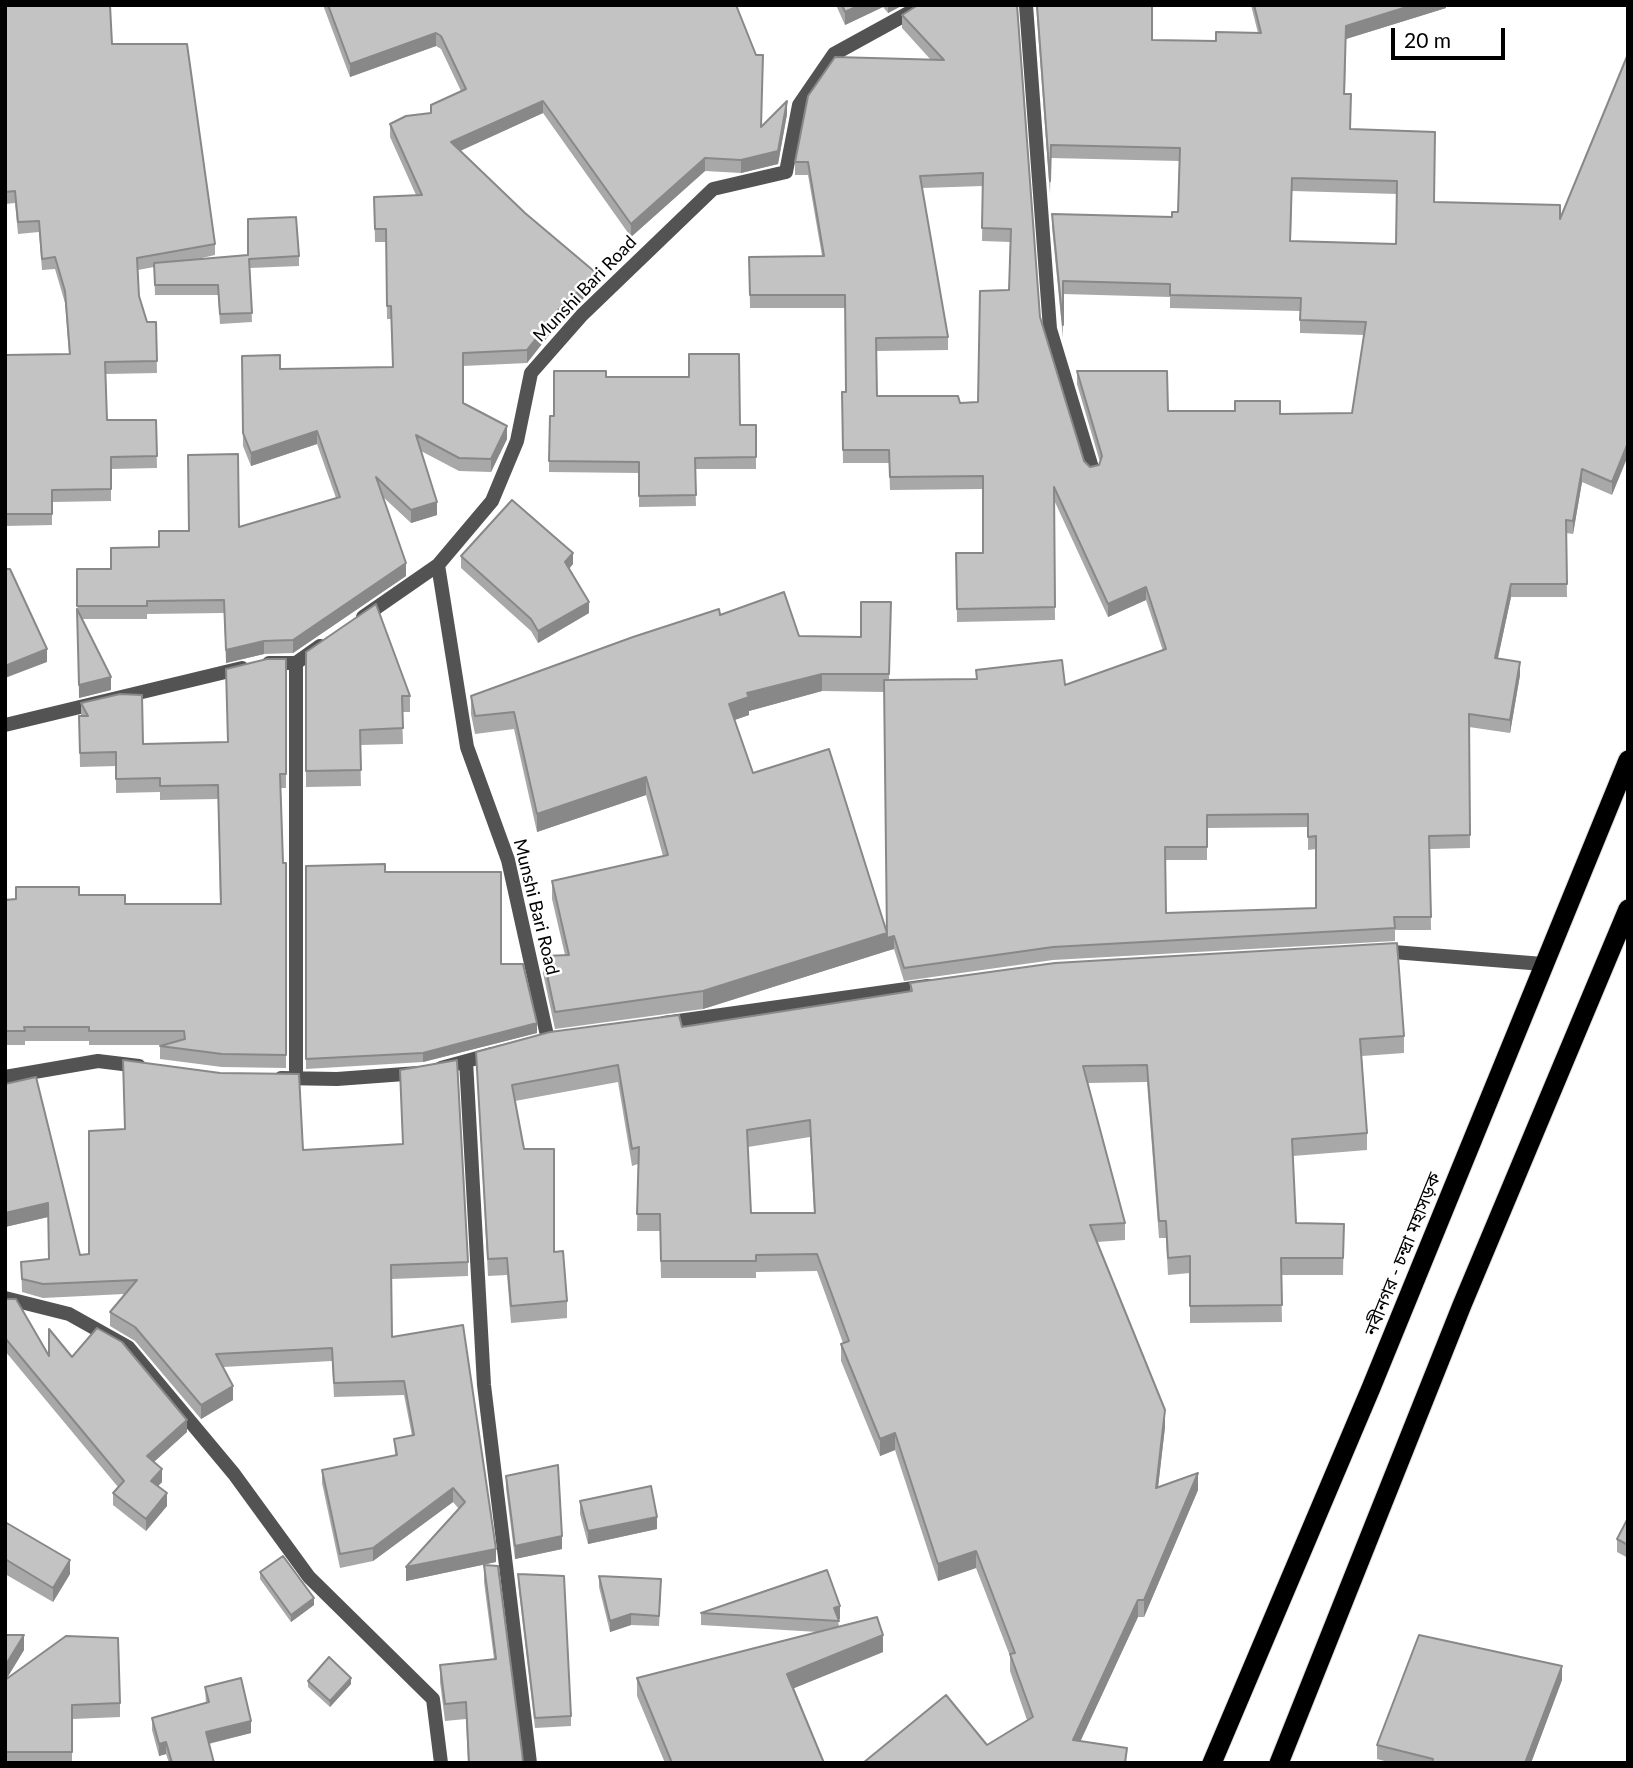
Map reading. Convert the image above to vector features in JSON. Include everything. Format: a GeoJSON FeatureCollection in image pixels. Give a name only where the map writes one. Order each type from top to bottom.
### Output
{"type":"FeatureCollection","features":[{"type":"Feature","properties":{"kind":"highway","name":"নবীনগর - চন্দ্রা মহাসড়ক"},"geometry":{"type":"LineString","coordinates":[[1212,1763],[1371,1388],[1628,760]]}},
{"type":"Feature","properties":{"kind":"highway"},"geometry":{"type":"LineString","coordinates":[[1279,1763],[1462,1305],[1628,909]]}},
{"type":"Feature","properties":{"kind":"street","name":"Munshi Bari Road"},"geometry":{"type":"LineString","coordinates":[[549,1040],[508,860],[467,747],[439,565],[492,501],[517,441],[531,373],[582,315],[713,189],[786,172],[799,105],[834,54],[923,5]]}},
{"type":"Feature","properties":{"kind":"street"},"geometry":{"type":"LineString","coordinates":[[1026,5],[1050,328],[1093,471]]}},
{"type":"Feature","properties":{"kind":"street"},"geometry":{"type":"LineString","coordinates":[[351,625],[439,565]]}},
{"type":"Feature","properties":{"kind":"street"},"geometry":{"type":"LineString","coordinates":[[5,726],[266,663],[296,663],[329,640]]}},
{"type":"Feature","properties":{"kind":"street"},"geometry":{"type":"LineString","coordinates":[[296,663],[296,1079]]}},
{"type":"Feature","properties":{"kind":"street"},"geometry":{"type":"LineString","coordinates":[[1367,952],[1393,950],[1543,964]]}},
{"type":"Feature","properties":{"kind":"street"},"geometry":{"type":"LineString","coordinates":[[643,1026],[943,984]]}},
{"type":"Feature","properties":{"kind":"street"},"geometry":{"type":"LineString","coordinates":[[271,1078],[337,1079],[425,1072],[513,1049]]}},
{"type":"Feature","properties":{"kind":"street"},"geometry":{"type":"LineString","coordinates":[[5,1077],[98,1061],[153,1068]]}},
{"type":"Feature","properties":{"kind":"street"},"geometry":{"type":"LineString","coordinates":[[466,1061],[484,1385],[530,1763]]}},
{"type":"Feature","properties":{"kind":"street"},"geometry":{"type":"LineString","coordinates":[[5,1298],[69,1314],[128,1347],[234,1474],[309,1577],[433,1699],[442,1763]]}},
{"type":"Feature","properties":{"kind":"building"},"geometry":{"type":"Polygon","coordinates":[[[5,5],[110,5],[112,44],[187,44],[215,244],[137,258],[139,296],[147,322],[156,322],[157,361],[105,362],[107,420],[156,420],[157,456],[111,457],[111,489],[52,490],[52,514],[5,514],[5,355],[70,354],[65,291],[55,257],[42,259],[39,221],[18,222],[15,191],[5,192],[5,5]]]}},
{"type":"Feature","properties":{"kind":"building"},"geometry":{"type":"Polygon","coordinates":[[[328,5],[736,5],[756,55],[763,55],[761,127],[787,101],[778,151],[741,160],[705,158],[631,224],[543,101],[451,142],[525,213],[595,272],[570,301],[567,299],[527,350],[463,353],[463,403],[507,426],[491,459],[459,458],[416,435],[437,502],[411,510],[376,477],[406,563],[293,640],[264,641],[226,650],[224,600],[147,601],[147,606],[77,606],[77,569],[111,569],[111,548],[159,547],[159,531],[189,531],[188,455],[238,454],[239,527],[340,497],[317,431],[251,453],[243,433],[242,356],[280,355],[280,369],[393,367],[391,306],[387,306],[386,229],[375,229],[374,197],[422,195],[390,124],[406,116],[431,113],[431,105],[466,89],[441,36],[436,33],[350,64],[328,5]]]}},
{"type":"Feature","properties":{"kind":"building"},"geometry":{"type":"Polygon","coordinates":[[[842,5],[860,5],[845,12],[842,5]]]}},
{"type":"Feature","properties":{"kind":"building"},"geometry":{"type":"Polygon","coordinates":[[[918,5],[1017,5],[1040,317],[1084,461],[1090,467],[1099,465],[1102,456],[1077,371],[1167,371],[1168,411],[1235,411],[1235,401],[1280,401],[1280,414],[1352,413],[1366,322],[1300,320],[1301,298],[1170,295],[1170,284],[1063,281],[1063,325],[1052,214],[1172,217],[1172,212],[1178,212],[1180,148],[1051,145],[1050,181],[1037,5],[1152,5],[1152,40],[1216,41],[1216,32],[1261,33],[1254,5],[1413,5],[1346,26],[1344,94],[1351,94],[1350,129],[1435,132],[1434,202],[1560,205],[1560,219],[1628,54],[1628,443],[1612,482],[1582,469],[1573,521],[1566,520],[1567,584],[1511,584],[1495,658],[1520,662],[1510,720],[1469,714],[1470,835],[1429,836],[1431,917],[1394,917],[1395,928],[1053,947],[904,968],[894,936],[887,938],[884,680],[977,679],[976,670],[1062,660],[1065,685],[1166,649],[1146,587],[1108,604],[1054,487],[1055,607],[957,609],[956,553],[983,553],[983,476],[890,477],[889,450],[843,450],[842,392],[846,392],[845,295],[750,295],[749,257],[824,256],[808,162],[795,162],[808,96],[835,57],[944,60],[902,15],[918,5]],[[983,173],[920,176],[948,337],[876,338],[877,396],[958,396],[960,403],[978,402],[980,291],[1009,290],[1011,229],[982,228],[983,173]],[[1292,178],[1290,241],[1396,244],[1397,181],[1292,178]],[[1308,814],[1207,815],[1207,847],[1165,847],[1166,913],[1316,908],[1316,836],[1308,837],[1308,814]]]}},
{"type":"Feature","properties":{"kind":"building"},"geometry":{"type":"Polygon","coordinates":[[[296,217],[299,256],[249,259],[252,313],[220,314],[218,285],[155,285],[154,263],[248,255],[248,219],[296,217]]]}},
{"type":"Feature","properties":{"kind":"building"},"geometry":{"type":"Polygon","coordinates":[[[689,354],[739,354],[740,425],[756,425],[756,457],[695,458],[696,495],[639,496],[639,462],[549,461],[550,416],[554,416],[554,371],[606,371],[606,377],[689,377],[689,354]]]}},
{"type":"Feature","properties":{"kind":"building"},"geometry":{"type":"Polygon","coordinates":[[[512,500],[573,553],[565,562],[589,602],[538,631],[531,619],[461,556],[512,500]]]}},
{"type":"Feature","properties":{"kind":"building"},"geometry":{"type":"Polygon","coordinates":[[[5,569],[10,569],[47,649],[5,666],[5,569]]]}},
{"type":"Feature","properties":{"kind":"building"},"geometry":{"type":"Polygon","coordinates":[[[784,592],[799,636],[861,637],[861,602],[891,602],[889,674],[822,674],[747,693],[749,697],[729,704],[753,773],[829,749],[887,933],[703,991],[555,1012],[543,956],[569,955],[552,881],[668,855],[646,777],[537,814],[514,712],[475,716],[471,696],[633,637],[719,609],[720,615],[784,592]]]}},
{"type":"Feature","properties":{"kind":"building"},"geometry":{"type":"Polygon","coordinates":[[[376,604],[410,696],[402,696],[403,728],[360,730],[361,770],[306,771],[306,652],[376,604]]]}},
{"type":"Feature","properties":{"kind":"building"},"geometry":{"type":"Polygon","coordinates":[[[77,609],[111,677],[79,685],[77,609]]]}},
{"type":"Feature","properties":{"kind":"building"},"geometry":{"type":"Polygon","coordinates":[[[267,659],[286,659],[286,774],[280,774],[283,863],[286,863],[286,1055],[222,1054],[160,1046],[185,1039],[184,1031],[89,1031],[89,1027],[24,1027],[25,1031],[5,1031],[5,900],[16,899],[16,887],[79,887],[79,895],[125,895],[125,904],[221,904],[218,785],[160,786],[160,778],[116,779],[116,752],[80,753],[79,716],[88,716],[81,703],[120,694],[142,695],[143,744],[228,742],[226,669],[267,659]]]}},
{"type":"Feature","properties":{"kind":"building"},"geometry":{"type":"Polygon","coordinates":[[[385,864],[385,872],[501,872],[501,964],[523,964],[537,1023],[423,1053],[306,1059],[306,866],[385,864]]]}},
{"type":"Feature","properties":{"kind":"building"},"geometry":{"type":"Polygon","coordinates":[[[1397,943],[1404,1036],[1360,1039],[1367,1133],[1292,1139],[1296,1223],[1344,1224],[1343,1258],[1281,1258],[1282,1305],[1190,1306],[1190,1256],[1168,1258],[1166,1221],[1159,1221],[1147,1065],[1083,1066],[1125,1223],[1090,1225],[1165,1410],[1156,1488],[1198,1473],[1144,1600],[1138,1600],[1073,1740],[1127,1748],[1125,1763],[863,1763],[946,1695],[987,1745],[1033,1717],[1010,1654],[1015,1653],[976,1551],[938,1564],[895,1433],[880,1439],[841,1344],[849,1341],[817,1254],[756,1255],[756,1261],[661,1261],[660,1214],[637,1214],[639,1147],[632,1149],[618,1065],[512,1085],[524,1149],[554,1149],[554,1252],[563,1251],[567,1301],[511,1306],[507,1258],[488,1259],[476,1052],[550,1032],[679,1015],[682,1027],[912,991],[910,983],[1055,963],[1397,943]],[[810,1120],[747,1130],[751,1213],[815,1213],[810,1120]]]}},
{"type":"Feature","properties":{"kind":"building"},"geometry":{"type":"Polygon","coordinates":[[[123,1060],[220,1073],[299,1074],[303,1150],[403,1144],[400,1070],[457,1060],[468,1262],[391,1265],[392,1337],[463,1325],[496,1549],[406,1567],[465,1502],[453,1488],[373,1548],[340,1554],[322,1470],[397,1455],[394,1439],[414,1435],[404,1381],[334,1383],[332,1348],[216,1354],[233,1386],[201,1405],[135,1327],[110,1312],[137,1280],[43,1284],[22,1279],[21,1262],[49,1259],[48,1203],[5,1213],[5,1084],[36,1077],[80,1255],[89,1254],[89,1131],[125,1129],[123,1060]]]}},
{"type":"Feature","properties":{"kind":"building"},"geometry":{"type":"Polygon","coordinates":[[[5,1299],[16,1299],[49,1356],[49,1329],[72,1357],[97,1328],[122,1342],[187,1420],[147,1456],[162,1469],[151,1481],[167,1493],[146,1519],[113,1493],[124,1481],[5,1338],[5,1299]]]}},
{"type":"Feature","properties":{"kind":"building"},"geometry":{"type":"Polygon","coordinates":[[[558,1465],[562,1536],[515,1546],[506,1476],[558,1465]]]}},
{"type":"Feature","properties":{"kind":"building"},"geometry":{"type":"Polygon","coordinates":[[[651,1486],[657,1517],[588,1531],[580,1501],[651,1486]]]}},
{"type":"Feature","properties":{"kind":"building"},"geometry":{"type":"Polygon","coordinates":[[[1628,1518],[1628,1545],[1617,1539],[1628,1518]]]}},
{"type":"Feature","properties":{"kind":"building"},"geometry":{"type":"Polygon","coordinates":[[[5,1522],[70,1560],[53,1588],[5,1559],[5,1522]]]}},
{"type":"Feature","properties":{"kind":"building"},"geometry":{"type":"Polygon","coordinates":[[[283,1556],[314,1598],[291,1615],[260,1572],[283,1556]]]}},
{"type":"Feature","properties":{"kind":"building"},"geometry":{"type":"Polygon","coordinates":[[[484,1565],[498,1566],[523,1763],[469,1763],[466,1702],[445,1704],[440,1665],[496,1659],[484,1565]]]}},
{"type":"Feature","properties":{"kind":"building"},"geometry":{"type":"Polygon","coordinates":[[[827,1570],[840,1606],[834,1608],[839,1621],[701,1613],[827,1570]]]}},
{"type":"Feature","properties":{"kind":"building"},"geometry":{"type":"Polygon","coordinates":[[[518,1574],[564,1576],[571,1716],[535,1718],[518,1574]]]}},
{"type":"Feature","properties":{"kind":"building"},"geometry":{"type":"Polygon","coordinates":[[[599,1576],[661,1579],[659,1616],[631,1614],[610,1621],[599,1576]]]}},
{"type":"Feature","properties":{"kind":"building"},"geometry":{"type":"Polygon","coordinates":[[[877,1617],[883,1635],[787,1674],[824,1763],[672,1763],[637,1678],[877,1617]]]}},
{"type":"Feature","properties":{"kind":"building"},"geometry":{"type":"Polygon","coordinates":[[[5,1635],[24,1635],[5,1666],[5,1635]]]}},
{"type":"Feature","properties":{"kind":"building"},"geometry":{"type":"Polygon","coordinates":[[[1419,1635],[1562,1666],[1525,1763],[1432,1763],[1433,1759],[1377,1745],[1419,1635]]]}},
{"type":"Feature","properties":{"kind":"building"},"geometry":{"type":"Polygon","coordinates":[[[66,1636],[118,1638],[120,1703],[72,1705],[72,1752],[6,1752],[5,1763],[5,1680],[66,1636]]]}},
{"type":"Feature","properties":{"kind":"building"},"geometry":{"type":"Polygon","coordinates":[[[329,1657],[351,1678],[330,1701],[308,1681],[329,1657]]]}},
{"type":"Feature","properties":{"kind":"building"},"geometry":{"type":"Polygon","coordinates":[[[241,1678],[251,1721],[206,1732],[214,1763],[172,1763],[166,1742],[159,1744],[152,1718],[209,1702],[205,1687],[241,1678]]]}}]}
